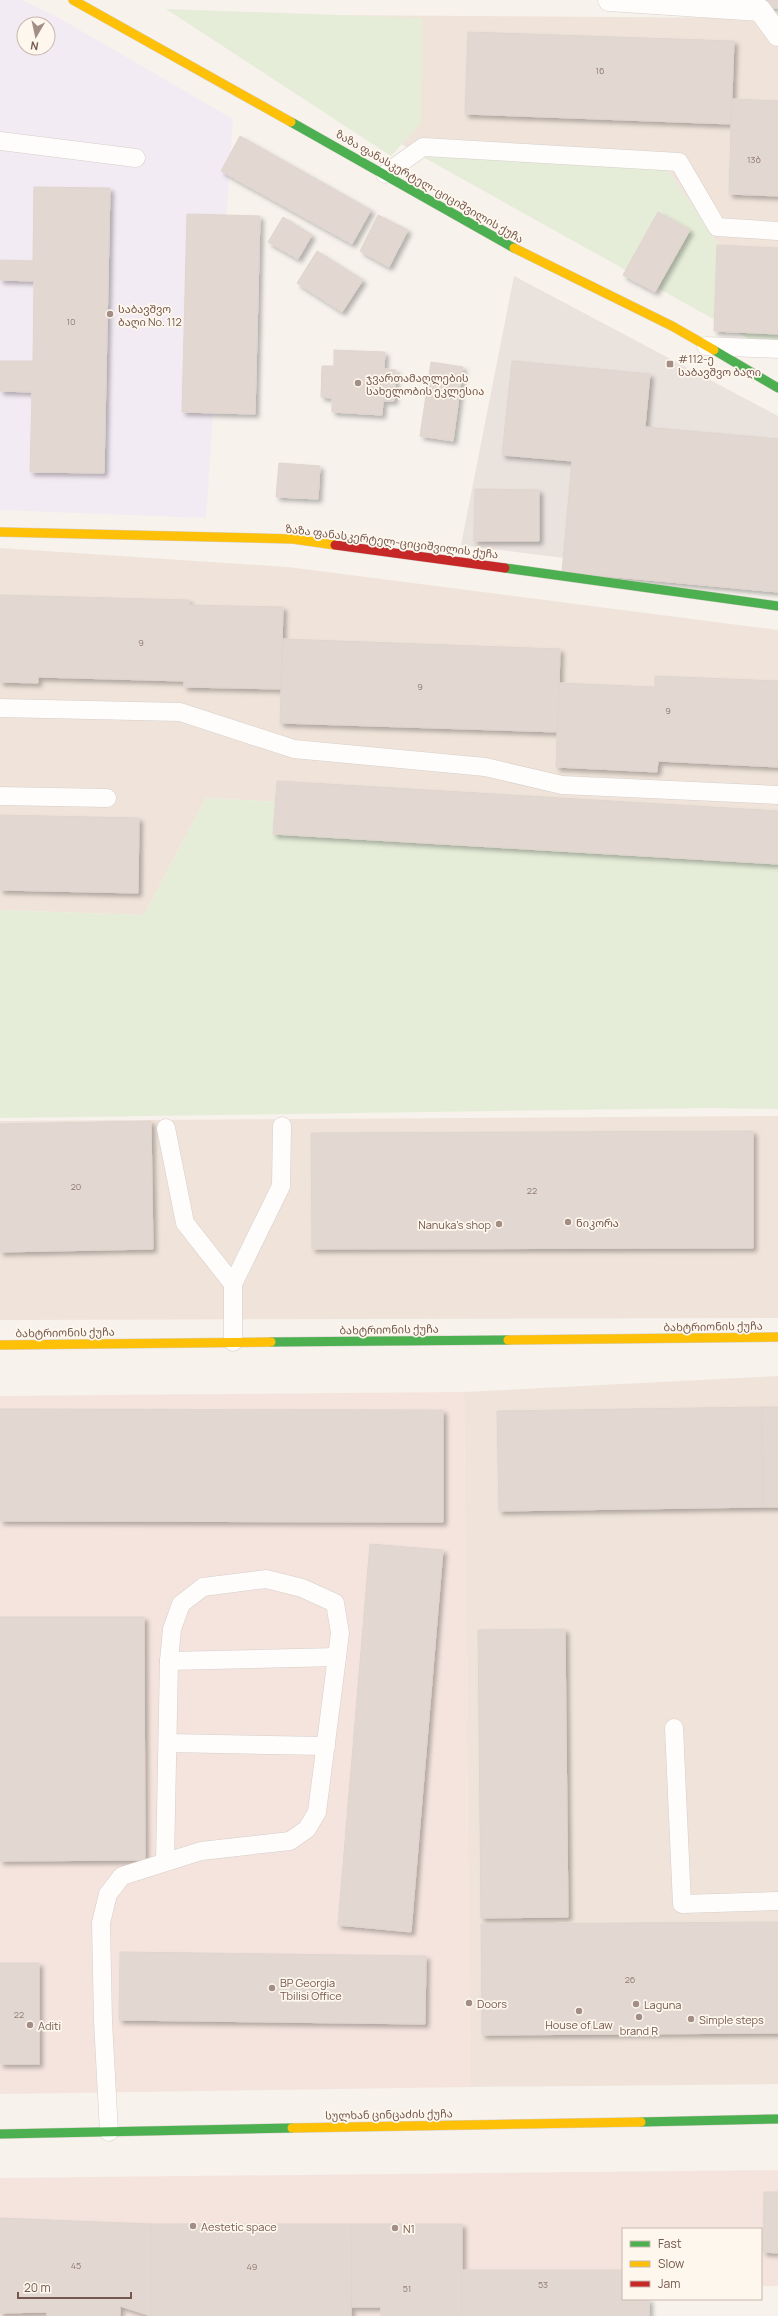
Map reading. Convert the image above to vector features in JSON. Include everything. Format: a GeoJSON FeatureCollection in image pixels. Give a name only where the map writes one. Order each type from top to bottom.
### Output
{"type":"FeatureCollection","features":[{"type":"Feature","properties":{"kind":"street","name":"ზაზა ფანასკერტელ-ციციშვილის ქუჩა"},"geometry":{"type":"LineString","coordinates":[[73,0],[385,174],[512,247],[672,326],[778,388]]}},
{"type":"Feature","properties":{"kind":"street"},"geometry":{"type":"LineString","coordinates":[[609,0],[760,10],[778,36]]}},
{"type":"Feature","properties":{"kind":"street","name":"ზაზა ფანასკერტელ-ციციშვილის ქუჩა"},"geometry":{"type":"LineString","coordinates":[[0,532],[294,539],[778,606]]}},
{"type":"Feature","properties":{"kind":"street","name":"ბახტრიონის ქუჩა"},"geometry":{"type":"LineString","coordinates":[[0,1345],[778,1337]]}},
{"type":"Feature","properties":{"kind":"street","name":"სულხან ცინცაძის ქუჩა"},"geometry":{"type":"LineString","coordinates":[[0,2134],[778,2119]]}},
{"type":"Feature","properties":{"kind":"lane"},"geometry":{"type":"LineString","coordinates":[[0,141],[136,158]]}},
{"type":"Feature","properties":{"kind":"lane"},"geometry":{"type":"LineString","coordinates":[[385,174],[423,147],[679,162],[717,227],[778,231]]}},
{"type":"Feature","properties":{"kind":"lane"},"geometry":{"type":"LineString","coordinates":[[706,346],[778,349]]}},
{"type":"Feature","properties":{"kind":"lane"},"geometry":{"type":"LineString","coordinates":[[0,708],[180,712],[294,749],[485,767],[562,785],[778,796]]}},
{"type":"Feature","properties":{"kind":"lane"},"geometry":{"type":"LineString","coordinates":[[0,796],[107,798]]}},
{"type":"Feature","properties":{"kind":"lane"},"geometry":{"type":"LineString","coordinates":[[233,1342],[233,1284],[281,1186],[282,1126]]}},
{"type":"Feature","properties":{"kind":"lane"},"geometry":{"type":"LineString","coordinates":[[166,1128],[186,1224],[233,1284]]}},
{"type":"Feature","properties":{"kind":"lane"},"geometry":{"type":"LineString","coordinates":[[109,2132],[103,2021],[102,1923],[108,1894],[122,1876],[208,1850],[290,1841],[307,1829],[317,1812],[340,1633],[335,1603],[302,1588],[266,1579],[203,1587],[181,1604],[172,1629],[169,1661],[165,1862]]}},
{"type":"Feature","properties":{"kind":"lane"},"geometry":{"type":"LineString","coordinates":[[169,1661],[337,1657]]}},
{"type":"Feature","properties":{"kind":"lane"},"geometry":{"type":"LineString","coordinates":[[674,1728],[682,1904],[778,1901]]}},
{"type":"Feature","properties":{"kind":"lane"},"geometry":{"type":"LineString","coordinates":[[168,1743],[326,1746]]}},
{"type":"Feature","properties":{"kind":"shaded area","name":"საბავშვო ბაღი No. 112"},"geometry":{"type":"Polygon","coordinates":[[[0,0],[22,0],[55,16],[16,16],[16,56],[56,56],[56,17],[233,119],[206,518],[0,510],[0,0]]]}},
{"type":"Feature","properties":{"kind":"shaded area"},"geometry":{"type":"Polygon","coordinates":[[[186,14],[778,18],[778,300],[755,298],[661,160],[423,157],[186,14]]]}},
{"type":"Feature","properties":{"kind":"shaded area"},"geometry":{"type":"Polygon","coordinates":[[[514,276],[778,416],[778,585],[461,545],[514,276]]]}},
{"type":"Feature","properties":{"kind":"shaded area"},"geometry":{"type":"Polygon","coordinates":[[[0,548],[288,567],[778,630],[778,830],[206,798],[144,915],[0,910],[0,548]]]}},
{"type":"Feature","properties":{"kind":"shaded area"},"geometry":{"type":"Polygon","coordinates":[[[778,1116],[778,1318],[0,1320],[0,1121],[778,1116]]]}},
{"type":"Feature","properties":{"kind":"shaded area"},"geometry":{"type":"Polygon","coordinates":[[[778,1376],[778,2084],[470,2087],[464,1392],[778,1376]]]}},
{"type":"Feature","properties":{"kind":"shaded area"},"geometry":{"type":"Polygon","coordinates":[[[464,1392],[470,2087],[0,2094],[0,1396],[464,1392]]]}},
{"type":"Feature","properties":{"kind":"shaded area"},"geometry":{"type":"Polygon","coordinates":[[[778,2170],[778,2286],[762,2286],[762,2228],[622,2228],[622,2300],[625,2300],[649,2316],[0,2316],[0,2178],[778,2170]]]}},
{"type":"Feature","properties":{"kind":"green space"},"geometry":{"type":"Polygon","coordinates":[[[166,9],[422,18],[421,123],[391,156],[166,9]]]}},
{"type":"Feature","properties":{"kind":"green space"},"geometry":{"type":"Polygon","coordinates":[[[423,157],[661,160],[755,298],[778,300],[778,355],[423,157]]]}},
{"type":"Feature","properties":{"kind":"green space"},"geometry":{"type":"Polygon","coordinates":[[[206,798],[778,830],[778,1109],[707,1108],[0,1118],[0,910],[144,915],[206,798]]]}},
{"type":"Feature","properties":{"kind":"building"},"geometry":{"type":"Polygon","coordinates":[[[711,0],[778,0],[778,8],[711,5],[711,0]]]}},
{"type":"Feature","properties":{"kind":"building"},"geometry":{"type":"Polygon","coordinates":[[[468,32],[734,41],[731,124],[465,114],[468,32]]]}},
{"type":"Feature","properties":{"kind":"building"},"geometry":{"type":"Polygon","coordinates":[[[732,99],[778,101],[778,196],[729,194],[732,99]]]}},
{"type":"Feature","properties":{"kind":"building"},"geometry":{"type":"Polygon","coordinates":[[[240,136],[371,210],[352,244],[221,171],[240,136]]]}},
{"type":"Feature","properties":{"kind":"building"},"geometry":{"type":"Polygon","coordinates":[[[34,187],[110,188],[104,473],[30,472],[32,392],[0,391],[0,361],[33,361],[34,281],[0,280],[0,260],[33,261],[34,187]]]}},
{"type":"Feature","properties":{"kind":"building"},"geometry":{"type":"Polygon","coordinates":[[[658,212],[690,230],[655,292],[623,275],[658,212]]]}},
{"type":"Feature","properties":{"kind":"building"},"geometry":{"type":"Polygon","coordinates":[[[187,214],[260,216],[255,414],[182,412],[187,214]]]}},
{"type":"Feature","properties":{"kind":"building"},"geometry":{"type":"Polygon","coordinates":[[[378,215],[408,230],[389,267],[360,251],[378,215]]]}},
{"type":"Feature","properties":{"kind":"building"},"geometry":{"type":"Polygon","coordinates":[[[283,217],[312,235],[298,259],[268,242],[283,217]]]}},
{"type":"Feature","properties":{"kind":"building"},"geometry":{"type":"Polygon","coordinates":[[[717,245],[778,248],[778,334],[714,331],[717,245]]]}},
{"type":"Feature","properties":{"kind":"building"},"geometry":{"type":"Polygon","coordinates":[[[317,251],[363,280],[342,312],[297,283],[317,251]]]}},
{"type":"Feature","properties":{"kind":"building","name":"ჯვართამაღლების სახელობის ეკლესია"},"geometry":{"type":"Polygon","coordinates":[[[334,350],[385,352],[384,369],[396,370],[394,401],[383,401],[382,415],[332,412],[332,398],[321,397],[322,366],[334,366],[334,350]]]}},
{"type":"Feature","properties":{"kind":"building"},"geometry":{"type":"Polygon","coordinates":[[[512,361],[650,374],[645,427],[778,439],[778,592],[562,572],[572,461],[502,455],[512,361]]]}},
{"type":"Feature","properties":{"kind":"building"},"geometry":{"type":"Polygon","coordinates":[[[431,362],[463,367],[453,441],[420,436],[431,362]]]}},
{"type":"Feature","properties":{"kind":"building"},"geometry":{"type":"Polygon","coordinates":[[[279,463],[320,466],[318,499],[276,497],[279,463]]]}},
{"type":"Feature","properties":{"kind":"building"},"geometry":{"type":"Polygon","coordinates":[[[475,489],[539,490],[539,541],[474,541],[475,489]]]}},
{"type":"Feature","properties":{"kind":"building"},"geometry":{"type":"Polygon","coordinates":[[[0,595],[189,600],[189,605],[283,607],[281,689],[184,687],[184,681],[38,677],[38,683],[0,682],[0,595]]]}},
{"type":"Feature","properties":{"kind":"building"},"geometry":{"type":"Polygon","coordinates":[[[283,639],[560,649],[558,732],[280,723],[283,639]]]}},
{"type":"Feature","properties":{"kind":"building"},"geometry":{"type":"Polygon","coordinates":[[[655,676],[778,681],[778,767],[658,761],[657,772],[556,767],[559,683],[655,687],[655,676]]]}},
{"type":"Feature","properties":{"kind":"building"},"geometry":{"type":"Polygon","coordinates":[[[277,781],[778,811],[778,864],[273,834],[277,781]]]}},
{"type":"Feature","properties":{"kind":"building"},"geometry":{"type":"Polygon","coordinates":[[[0,815],[139,818],[138,893],[0,890],[0,815]]]}},
{"type":"Feature","properties":{"kind":"building"},"geometry":{"type":"Polygon","coordinates":[[[151,1121],[153,1249],[0,1252],[0,1124],[151,1121]]]}},
{"type":"Feature","properties":{"kind":"building"},"geometry":{"type":"Polygon","coordinates":[[[753,1131],[753,1248],[312,1249],[311,1133],[753,1131]]]}},
{"type":"Feature","properties":{"kind":"building"},"geometry":{"type":"Polygon","coordinates":[[[762,1407],[778,1407],[778,1507],[763,1507],[762,1407]]]}},
{"type":"Feature","properties":{"kind":"building"},"geometry":{"type":"Polygon","coordinates":[[[762,1407],[763,1507],[499,1511],[497,1411],[762,1407]]]}},
{"type":"Feature","properties":{"kind":"building"},"geometry":{"type":"Polygon","coordinates":[[[0,1409],[443,1410],[443,1522],[0,1521],[0,1409]]]}},
{"type":"Feature","properties":{"kind":"building"},"geometry":{"type":"Polygon","coordinates":[[[370,1544],[443,1550],[411,1932],[338,1925],[370,1544]]]}},
{"type":"Feature","properties":{"kind":"building"},"geometry":{"type":"Polygon","coordinates":[[[0,1617],[144,1617],[145,1860],[0,1861],[0,1617]]]}},
{"type":"Feature","properties":{"kind":"building"},"geometry":{"type":"Polygon","coordinates":[[[565,1629],[568,1917],[481,1918],[478,1630],[565,1629]]]}},
{"type":"Feature","properties":{"kind":"building"},"geometry":{"type":"Polygon","coordinates":[[[778,1922],[778,2033],[482,2035],[481,1924],[778,1922]]]}},
{"type":"Feature","properties":{"kind":"building","name":"BP Georgia Tbilisi Office"},"geometry":{"type":"Polygon","coordinates":[[[120,1952],[426,1956],[425,2024],[119,2020],[120,1952]]]}},
{"type":"Feature","properties":{"kind":"building"},"geometry":{"type":"Polygon","coordinates":[[[0,1963],[39,1963],[39,2064],[0,2064],[0,1963]]]}},
{"type":"Feature","properties":{"kind":"building"},"geometry":{"type":"Polygon","coordinates":[[[764,2192],[778,2192],[778,2253],[763,2252],[764,2192]]]}},
{"type":"Feature","properties":{"kind":"building"},"geometry":{"type":"Polygon","coordinates":[[[0,2218],[151,2224],[151,2316],[120,2306],[120,2316],[47,2316],[47,2312],[0,2313],[0,2218]]]}},
{"type":"Feature","properties":{"kind":"building"},"geometry":{"type":"Polygon","coordinates":[[[151,2224],[352,2224],[351,2316],[151,2316],[151,2224]]]}},
{"type":"Feature","properties":{"kind":"building"},"geometry":{"type":"Polygon","coordinates":[[[352,2224],[462,2224],[462,2316],[381,2316],[381,2307],[352,2307],[352,2224]]]}},
{"type":"Feature","properties":{"kind":"building"},"geometry":{"type":"Polygon","coordinates":[[[462,2270],[622,2270],[622,2300],[649,2300],[649,2316],[462,2316],[462,2270]]]}},
{"type":"Feature","properties":{"kind":"traffic: fast"},"geometry":{"type":"LineString","coordinates":[[291,122],[514,248]]}},
{"type":"Feature","properties":{"kind":"traffic: fast"},"geometry":{"type":"LineString","coordinates":[[714,350],[778,388]]}},
{"type":"Feature","properties":{"kind":"traffic: fast"},"geometry":{"type":"LineString","coordinates":[[505,568],[778,606]]}},
{"type":"Feature","properties":{"kind":"traffic: fast"},"geometry":{"type":"LineString","coordinates":[[271,1342],[508,1340]]}},
{"type":"Feature","properties":{"kind":"traffic: fast"},"geometry":{"type":"LineString","coordinates":[[641,2122],[778,2119]]}},
{"type":"Feature","properties":{"kind":"traffic: fast"},"geometry":{"type":"LineString","coordinates":[[0,2134],[292,2128]]}},
{"type":"Feature","properties":{"kind":"traffic: slow"},"geometry":{"type":"LineString","coordinates":[[73,0],[291,122]]}},
{"type":"Feature","properties":{"kind":"traffic: slow"},"geometry":{"type":"LineString","coordinates":[[514,248],[672,326],[714,350]]}},
{"type":"Feature","properties":{"kind":"traffic: slow"},"geometry":{"type":"LineString","coordinates":[[0,532],[293,539],[335,545]]}},
{"type":"Feature","properties":{"kind":"traffic: slow"},"geometry":{"type":"LineString","coordinates":[[508,1340],[778,1337]]}},
{"type":"Feature","properties":{"kind":"traffic: slow"},"geometry":{"type":"LineString","coordinates":[[0,1345],[271,1342]]}},
{"type":"Feature","properties":{"kind":"traffic: slow"},"geometry":{"type":"LineString","coordinates":[[292,2128],[641,2122]]}},
{"type":"Feature","properties":{"kind":"traffic: jam"},"geometry":{"type":"LineString","coordinates":[[335,545],[505,568]]}},
{"type":"Feature","properties":{"kind":"place","name":"საბავშვო ბაღი No. 112"},"geometry":{"type":"Point","coordinates":[110,314]}},
{"type":"Feature","properties":{"kind":"place","name":"#112-ე საბავშვო ბაღი"},"geometry":{"type":"Point","coordinates":[670,364]}},
{"type":"Feature","properties":{"kind":"place","name":"ჯვართამაღლების სახელობის ეკლესია"},"geometry":{"type":"Point","coordinates":[358,383]}},
{"type":"Feature","properties":{"kind":"place","name":"ნიკორა"},"geometry":{"type":"Point","coordinates":[568,1222]}},
{"type":"Feature","properties":{"kind":"place","name":"Nanuka's shop"},"geometry":{"type":"Point","coordinates":[499,1224]}},
{"type":"Feature","properties":{"kind":"place","name":"BP Georgia Tbilisi Office"},"geometry":{"type":"Point","coordinates":[272,1988]}},
{"type":"Feature","properties":{"kind":"place","name":"Doors"},"geometry":{"type":"Point","coordinates":[469,2003]}},
{"type":"Feature","properties":{"kind":"place","name":"Laguna"},"geometry":{"type":"Point","coordinates":[636,2004]}},
{"type":"Feature","properties":{"kind":"place","name":"House of Law"},"geometry":{"type":"Point","coordinates":[579,2011]}},
{"type":"Feature","properties":{"kind":"place","name":"brand R"},"geometry":{"type":"Point","coordinates":[639,2017]}},
{"type":"Feature","properties":{"kind":"place","name":"Simple steps"},"geometry":{"type":"Point","coordinates":[691,2019]}},
{"type":"Feature","properties":{"kind":"place","name":"Aditi"},"geometry":{"type":"Point","coordinates":[30,2025]}},
{"type":"Feature","properties":{"kind":"place","name":"Aestetic space"},"geometry":{"type":"Point","coordinates":[193,2226]}},
{"type":"Feature","properties":{"kind":"place","name":"N1"},"geometry":{"type":"Point","coordinates":[395,2228]}}]}
